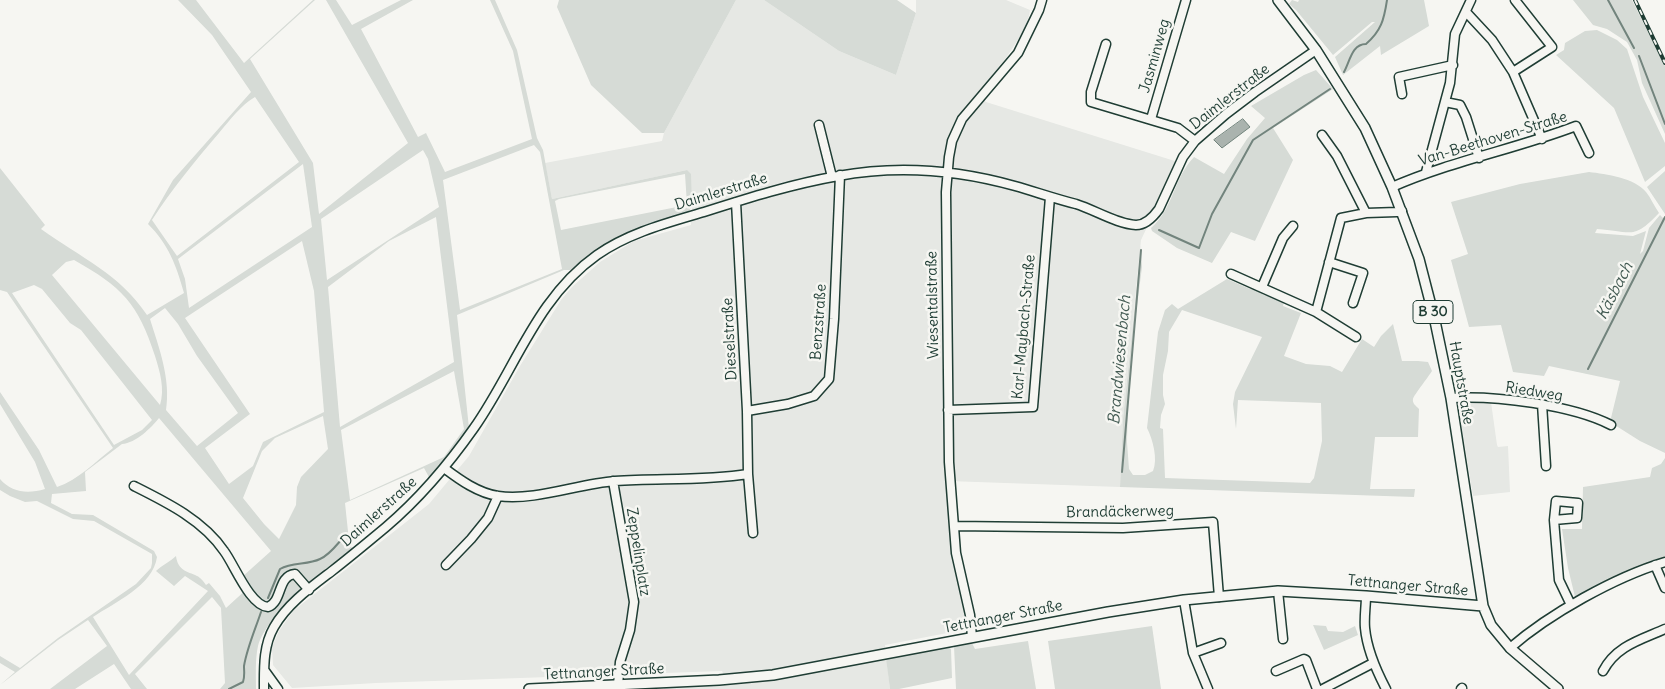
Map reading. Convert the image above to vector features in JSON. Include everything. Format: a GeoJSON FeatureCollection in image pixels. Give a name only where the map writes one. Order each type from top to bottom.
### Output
{"type":"FeatureCollection","features":[{"type":"Feature","properties":{"kind":"main road","name":"Hauptstraße"},"geometry":{"type":"LineString","coordinates":[[1278,0],[1316,50],[1364,128],[1392,187],[1419,259],[1435,321],[1451,398],[1483,606],[1491,625],[1510,648],[1558,689]]}},
{"type":"Feature","properties":{"kind":"main road","name":"Tettnanger Straße"},"geometry":{"type":"LineString","coordinates":[[529,689],[620,686],[773,675],[1108,612],[1184,600],[1278,591],[1483,606]]}},
{"type":"Feature","properties":{"kind":"street","name":"Wiesentalstraße"},"geometry":{"type":"LineString","coordinates":[[972,637],[970,615],[956,553],[954,526],[948,410],[947,173],[952,141],[962,119],[1018,53],[1042,0]]}},
{"type":"Feature","properties":{"kind":"street","name":"Jasminweg"},"geometry":{"type":"LineString","coordinates":[[1151,119],[1186,0]]}},
{"type":"Feature","properties":{"kind":"street"},"geometry":{"type":"LineString","coordinates":[[1513,72],[1552,47],[1515,0]]}},
{"type":"Feature","properties":{"kind":"street"},"geometry":{"type":"LineString","coordinates":[[1426,172],[1453,65],[1455,34],[1470,1]]}},
{"type":"Feature","properties":{"kind":"street"},"geometry":{"type":"LineString","coordinates":[[1466,12],[1492,40],[1513,72],[1542,139]]}},
{"type":"Feature","properties":{"kind":"street"},"geometry":{"type":"LineString","coordinates":[[1106,44],[1091,92],[1091,102],[1178,128],[1195,141]]}},
{"type":"Feature","properties":{"kind":"street","name":"Daimlerstraße"},"geometry":{"type":"LineString","coordinates":[[264,689],[265,654],[270,636],[274,626],[288,608],[406,510],[426,490],[475,426],[496,393],[541,312],[569,278],[608,247],[641,232],[783,187],[836,176],[895,169],[972,176],[1083,206],[1104,216],[1136,225],[1145,223],[1159,209],[1183,157],[1195,141],[1248,98],[1316,50]]}},
{"type":"Feature","properties":{"kind":"street"},"geometry":{"type":"LineString","coordinates":[[1402,94],[1399,77],[1453,65]]}},
{"type":"Feature","properties":{"kind":"street"},"geometry":{"type":"LineString","coordinates":[[1445,102],[1460,105],[1466,117],[1479,158]]}},
{"type":"Feature","properties":{"kind":"street","name":"Benzstraße"},"geometry":{"type":"LineString","coordinates":[[747,411],[788,404],[814,396],[829,379],[834,319],[836,176],[819,125]]}},
{"type":"Feature","properties":{"kind":"street","name":"Van-Beethoven-Straße"},"geometry":{"type":"LineString","coordinates":[[1392,187],[1426,172],[1542,139],[1576,126],[1589,153]]}},
{"type":"Feature","properties":{"kind":"street"},"geometry":{"type":"LineString","coordinates":[[1322,135],[1337,156],[1366,214]]}},
{"type":"Feature","properties":{"kind":"street","name":"Karl-Maybach-Straße"},"geometry":{"type":"LineString","coordinates":[[948,410],[1033,407],[1050,197]]}},
{"type":"Feature","properties":{"kind":"street","name":"Dieselstraße"},"geometry":{"type":"LineString","coordinates":[[736,202],[752,533]]}},
{"type":"Feature","properties":{"kind":"street"},"geometry":{"type":"LineString","coordinates":[[1316,312],[1341,218],[1402,211]]}},
{"type":"Feature","properties":{"kind":"street"},"geometry":{"type":"LineString","coordinates":[[1262,287],[1283,238],[1293,226]]}},
{"type":"Feature","properties":{"kind":"street"},"geometry":{"type":"LineString","coordinates":[[1329,262],[1363,273],[1353,303]]}},
{"type":"Feature","properties":{"kind":"street"},"geometry":{"type":"LineString","coordinates":[[1231,274],[1316,312],[1356,337]]}},
{"type":"Feature","properties":{"kind":"street","name":"Riedweg"},"geometry":{"type":"LineString","coordinates":[[1451,398],[1467,397],[1542,404],[1597,418],[1611,425]]}},
{"type":"Feature","properties":{"kind":"street"},"geometry":{"type":"LineString","coordinates":[[1542,404],[1546,466]]}},
{"type":"Feature","properties":{"kind":"street"},"geometry":{"type":"LineString","coordinates":[[444,468],[462,481],[498,496],[538,495],[613,481],[725,478],[748,474]]}},
{"type":"Feature","properties":{"kind":"street","name":"Zeppelinplatz"},"geometry":{"type":"LineString","coordinates":[[613,481],[634,602],[630,630],[620,662],[620,686]]}},
{"type":"Feature","properties":{"kind":"street"},"geometry":{"type":"LineString","coordinates":[[134,486],[175,507],[211,536],[225,552],[248,590],[262,606],[268,608],[274,604],[285,578],[291,574],[295,574],[308,590]]}},
{"type":"Feature","properties":{"kind":"street"},"geometry":{"type":"LineString","coordinates":[[446,565],[488,518],[498,496]]}},
{"type":"Feature","properties":{"kind":"street"},"geometry":{"type":"LineString","coordinates":[[1554,520],[1559,580],[1571,605]]}},
{"type":"Feature","properties":{"kind":"street","name":"Brandäckerweg"},"geometry":{"type":"LineString","coordinates":[[954,526],[1123,528],[1213,522],[1219,597]]}},
{"type":"Feature","properties":{"kind":"street"},"geometry":{"type":"LineString","coordinates":[[1510,648],[1571,605],[1613,583],[1665,562]]}},
{"type":"Feature","properties":{"kind":"street"},"geometry":{"type":"LineString","coordinates":[[1655,565],[1665,588]]}},
{"type":"Feature","properties":{"kind":"street"},"geometry":{"type":"LineString","coordinates":[[1278,591],[1283,639]]}},
{"type":"Feature","properties":{"kind":"street"},"geometry":{"type":"LineString","coordinates":[[1366,596],[1365,628],[1373,663],[1386,689]]}},
{"type":"Feature","properties":{"kind":"street"},"geometry":{"type":"LineString","coordinates":[[1184,600],[1193,653],[1208,689]]}},
{"type":"Feature","properties":{"kind":"street"},"geometry":{"type":"LineString","coordinates":[[1603,671],[1609,658],[1624,648],[1665,629]]}},
{"type":"Feature","properties":{"kind":"street"},"geometry":{"type":"LineString","coordinates":[[1193,653],[1221,643]]}},
{"type":"Feature","properties":{"kind":"street"},"geometry":{"type":"LineString","coordinates":[[1276,671],[1304,659],[1317,689]]}},
{"type":"Feature","properties":{"kind":"street"},"geometry":{"type":"LineString","coordinates":[[1324,689],[1373,663]]}},
{"type":"Feature","properties":{"kind":"street"},"geometry":{"type":"LineString","coordinates":[[265,671],[278,689]]}},
{"type":"Feature","properties":{"kind":"shaded area"},"geometry":{"type":"Polygon","coordinates":[[[178,0],[196,0],[244,63],[315,0],[250,59],[313,163],[319,214],[408,143],[326,0],[336,0],[352,25],[401,0],[413,0],[361,29],[418,137],[426,133],[445,172],[532,139],[513,51],[490,0],[495,0],[517,50],[537,138],[543,150],[552,199],[687,170],[691,174],[692,207],[688,212],[608,243],[571,270],[564,270],[457,315],[469,428],[430,479],[424,468],[345,503],[349,541],[353,551],[299,594],[273,620],[258,646],[256,689],[220,689],[225,683],[221,608],[212,597],[135,674],[147,689],[131,689],[114,664],[75,689],[50,689],[107,646],[88,620],[58,640],[0,685],[15,672],[0,663],[0,656],[20,668],[58,638],[136,584],[151,568],[152,554],[94,521],[73,519],[37,501],[25,502],[0,490],[0,479],[15,490],[32,492],[45,489],[35,462],[0,404],[0,392],[39,450],[57,487],[79,475],[113,448],[7,292],[0,290],[0,168],[45,225],[41,229],[112,277],[136,300],[147,315],[184,293],[167,248],[148,224],[173,180],[251,92],[212,35],[178,0]],[[255,97],[231,118],[152,220],[177,256],[299,162],[255,97]],[[534,145],[443,180],[460,310],[562,269],[540,152],[534,145]],[[423,150],[321,219],[327,280],[439,207],[428,159],[423,150]],[[303,164],[178,259],[185,279],[189,308],[312,227],[303,164]],[[685,174],[559,199],[555,201],[561,230],[687,205],[685,174]],[[436,217],[389,241],[328,287],[340,427],[454,362],[436,217]],[[302,241],[185,318],[250,414],[205,448],[229,484],[253,466],[263,442],[324,412],[314,291],[302,241]],[[74,260],[66,262],[52,275],[160,405],[162,387],[159,368],[149,338],[135,309],[105,279],[74,260]],[[34,285],[12,293],[114,445],[142,430],[152,420],[81,330],[70,323],[42,289],[34,285]],[[165,308],[150,319],[166,375],[166,410],[197,446],[238,413],[197,356],[178,324],[165,308]],[[454,371],[341,430],[350,500],[444,457],[464,429],[454,371]],[[323,416],[275,438],[262,451],[243,498],[279,539],[296,505],[297,487],[301,477],[328,449],[323,416]],[[159,418],[133,441],[122,444],[85,472],[86,491],[52,494],[51,503],[72,514],[93,515],[154,551],[157,557],[154,567],[141,585],[93,617],[129,675],[208,591],[185,576],[174,586],[156,571],[158,569],[176,556],[183,570],[198,577],[206,585],[209,583],[220,596],[226,608],[248,588],[242,577],[271,551],[159,418]]]}},
{"type":"Feature","properties":{"kind":"shaded area"},"geometry":{"type":"Polygon","coordinates":[[[559,0],[736,0],[664,133],[642,133],[591,85],[557,7],[559,0]]]}},
{"type":"Feature","properties":{"kind":"shaded area"},"geometry":{"type":"Polygon","coordinates":[[[736,0],[764,0],[839,51],[896,75],[916,13],[916,0],[1006,0],[1030,10],[1029,16],[1023,32],[1006,58],[977,94],[986,102],[1178,162],[1141,240],[1123,419],[1120,487],[948,481],[968,629],[885,645],[890,689],[664,689],[664,686],[727,682],[722,671],[376,683],[292,688],[273,665],[272,647],[279,631],[293,611],[429,504],[469,456],[520,366],[561,300],[572,287],[600,262],[634,241],[691,225],[692,207],[687,170],[552,199],[545,163],[662,141],[664,133],[736,0]]]}},
{"type":"Feature","properties":{"kind":"shaded area"},"geometry":{"type":"Polygon","coordinates":[[[764,0],[897,0],[916,13],[896,75],[839,51],[764,0]]]}},
{"type":"Feature","properties":{"kind":"shaded area"},"geometry":{"type":"Polygon","coordinates":[[[1292,0],[1298,2],[1299,0],[1424,0],[1429,26],[1381,55],[1380,46],[1343,75],[1335,57],[1375,22],[1372,22],[1333,55],[1289,4],[1292,0]]]}},
{"type":"Feature","properties":{"kind":"shaded area"},"geometry":{"type":"Polygon","coordinates":[[[1573,0],[1632,0],[1665,66],[1665,134],[1642,83],[1637,60],[1627,42],[1607,29],[1593,25],[1573,0]]]}},
{"type":"Feature","properties":{"kind":"shaded area"},"geometry":{"type":"Polygon","coordinates":[[[1597,30],[1617,40],[1627,49],[1643,97],[1665,143],[1665,166],[1645,182],[1614,108],[1556,55],[1564,50],[1565,43],[1585,31],[1597,30]]]}},
{"type":"Feature","properties":{"kind":"shaded area"},"geometry":{"type":"Polygon","coordinates":[[[1316,70],[1333,89],[1273,128],[1293,160],[1255,241],[1231,232],[1212,263],[1177,248],[1152,231],[1151,228],[1164,212],[1182,175],[1194,157],[1224,174],[1247,139],[1265,118],[1251,106],[1316,70]]]}},
{"type":"Feature","properties":{"kind":"shaded area"},"geometry":{"type":"Polygon","coordinates":[[[1243,119],[1250,127],[1222,148],[1214,140],[1243,119]]]}},
{"type":"Feature","properties":{"kind":"shaded area"},"geometry":{"type":"Polygon","coordinates":[[[1665,171],[1665,214],[1647,187],[1665,171]]]}},
{"type":"Feature","properties":{"kind":"shaded area"},"geometry":{"type":"Polygon","coordinates":[[[1589,172],[1604,174],[1635,183],[1646,192],[1659,213],[1637,231],[1625,232],[1597,229],[1595,233],[1633,236],[1646,231],[1640,254],[1643,251],[1649,228],[1660,215],[1665,220],[1665,453],[1640,441],[1610,422],[1620,381],[1549,366],[1544,376],[1513,372],[1501,325],[1469,327],[1451,260],[1468,254],[1451,202],[1520,184],[1589,172]]]}},
{"type":"Feature","properties":{"kind":"shaded area"},"geometry":{"type":"Polygon","coordinates":[[[1141,246],[1142,267],[1133,337],[1128,399],[1127,442],[1129,469],[1133,475],[1145,475],[1153,471],[1155,461],[1154,449],[1147,428],[1158,332],[1165,310],[1172,304],[1178,309],[1227,279],[1250,289],[1253,287],[1260,289],[1263,295],[1272,295],[1284,301],[1283,306],[1301,313],[1284,356],[1306,364],[1330,366],[1342,372],[1362,339],[1374,347],[1381,336],[1393,324],[1402,361],[1428,362],[1432,371],[1413,399],[1419,409],[1418,437],[1375,437],[1370,489],[1415,489],[1414,497],[1120,487],[1123,419],[1141,246]],[[1182,310],[1169,332],[1168,351],[1163,375],[1165,404],[1161,415],[1160,428],[1163,429],[1165,478],[1310,483],[1314,478],[1322,441],[1321,403],[1238,400],[1236,429],[1233,404],[1235,392],[1262,337],[1182,310]]]}},
{"type":"Feature","properties":{"kind":"shaded area"},"geometry":{"type":"Polygon","coordinates":[[[1471,401],[1491,402],[1497,445],[1498,447],[1508,446],[1510,492],[1473,496],[1458,404],[1471,401]]]}},
{"type":"Feature","properties":{"kind":"shaded area"},"geometry":{"type":"Polygon","coordinates":[[[1665,458],[1665,557],[1652,561],[1575,597],[1562,529],[1582,529],[1583,487],[1650,477],[1652,468],[1661,464],[1665,458]]]}},
{"type":"Feature","properties":{"kind":"shaded area"},"geometry":{"type":"Polygon","coordinates":[[[1313,625],[1326,626],[1328,631],[1343,632],[1355,626],[1358,635],[1324,650],[1313,625]]]}},
{"type":"Feature","properties":{"kind":"shaded area"},"geometry":{"type":"Polygon","coordinates":[[[1152,626],[1161,689],[1055,689],[1048,641],[1152,626]]]}},
{"type":"Feature","properties":{"kind":"shaded area"},"geometry":{"type":"Polygon","coordinates":[[[1028,641],[1036,689],[956,689],[954,646],[972,643],[975,649],[1028,641]]]}},
{"type":"Feature","properties":{"kind":"shaded area"},"geometry":{"type":"Polygon","coordinates":[[[948,647],[951,649],[952,678],[899,689],[890,689],[886,658],[948,647]]]}},
{"type":"Feature","properties":{"kind":"waterway","name":"Brandwiesenbach"},"geometry":{"type":"LineString","coordinates":[[1344,72],[1354,50],[1366,44],[1378,30],[1383,19],[1387,0]]}},
{"type":"Feature","properties":{"kind":"waterway","name":"Käsbach"},"geometry":{"type":"LineString","coordinates":[[1608,0],[1634,48]]}},
{"type":"Feature","properties":{"kind":"waterway","name":"Käsbach"},"geometry":{"type":"LineString","coordinates":[[1639,56],[1665,124]]}},
{"type":"Feature","properties":{"kind":"waterway","name":"Brandwiesenbach"},"geometry":{"type":"LineString","coordinates":[[1159,230],[1199,248],[1212,214],[1253,140],[1330,89]]}},
{"type":"Feature","properties":{"kind":"waterway","name":"Käsbach"},"geometry":{"type":"LineString","coordinates":[[1588,369],[1665,217]]}},
{"type":"Feature","properties":{"kind":"waterway","name":"Brandwiesenbach"},"geometry":{"type":"LineString","coordinates":[[1122,472],[1141,250]]}},
{"type":"Feature","properties":{"kind":"waterway"},"geometry":{"type":"LineString","coordinates":[[268,598],[280,569],[320,559],[329,553],[341,540]]}},
{"type":"Feature","properties":{"kind":"waterway"},"geometry":{"type":"LineString","coordinates":[[229,689],[243,682],[247,652],[261,612]]}},
{"type":"Feature","properties":{"kind":"railway"},"geometry":{"type":"LineString","coordinates":[[1635,0],[1665,63]]}}]}
